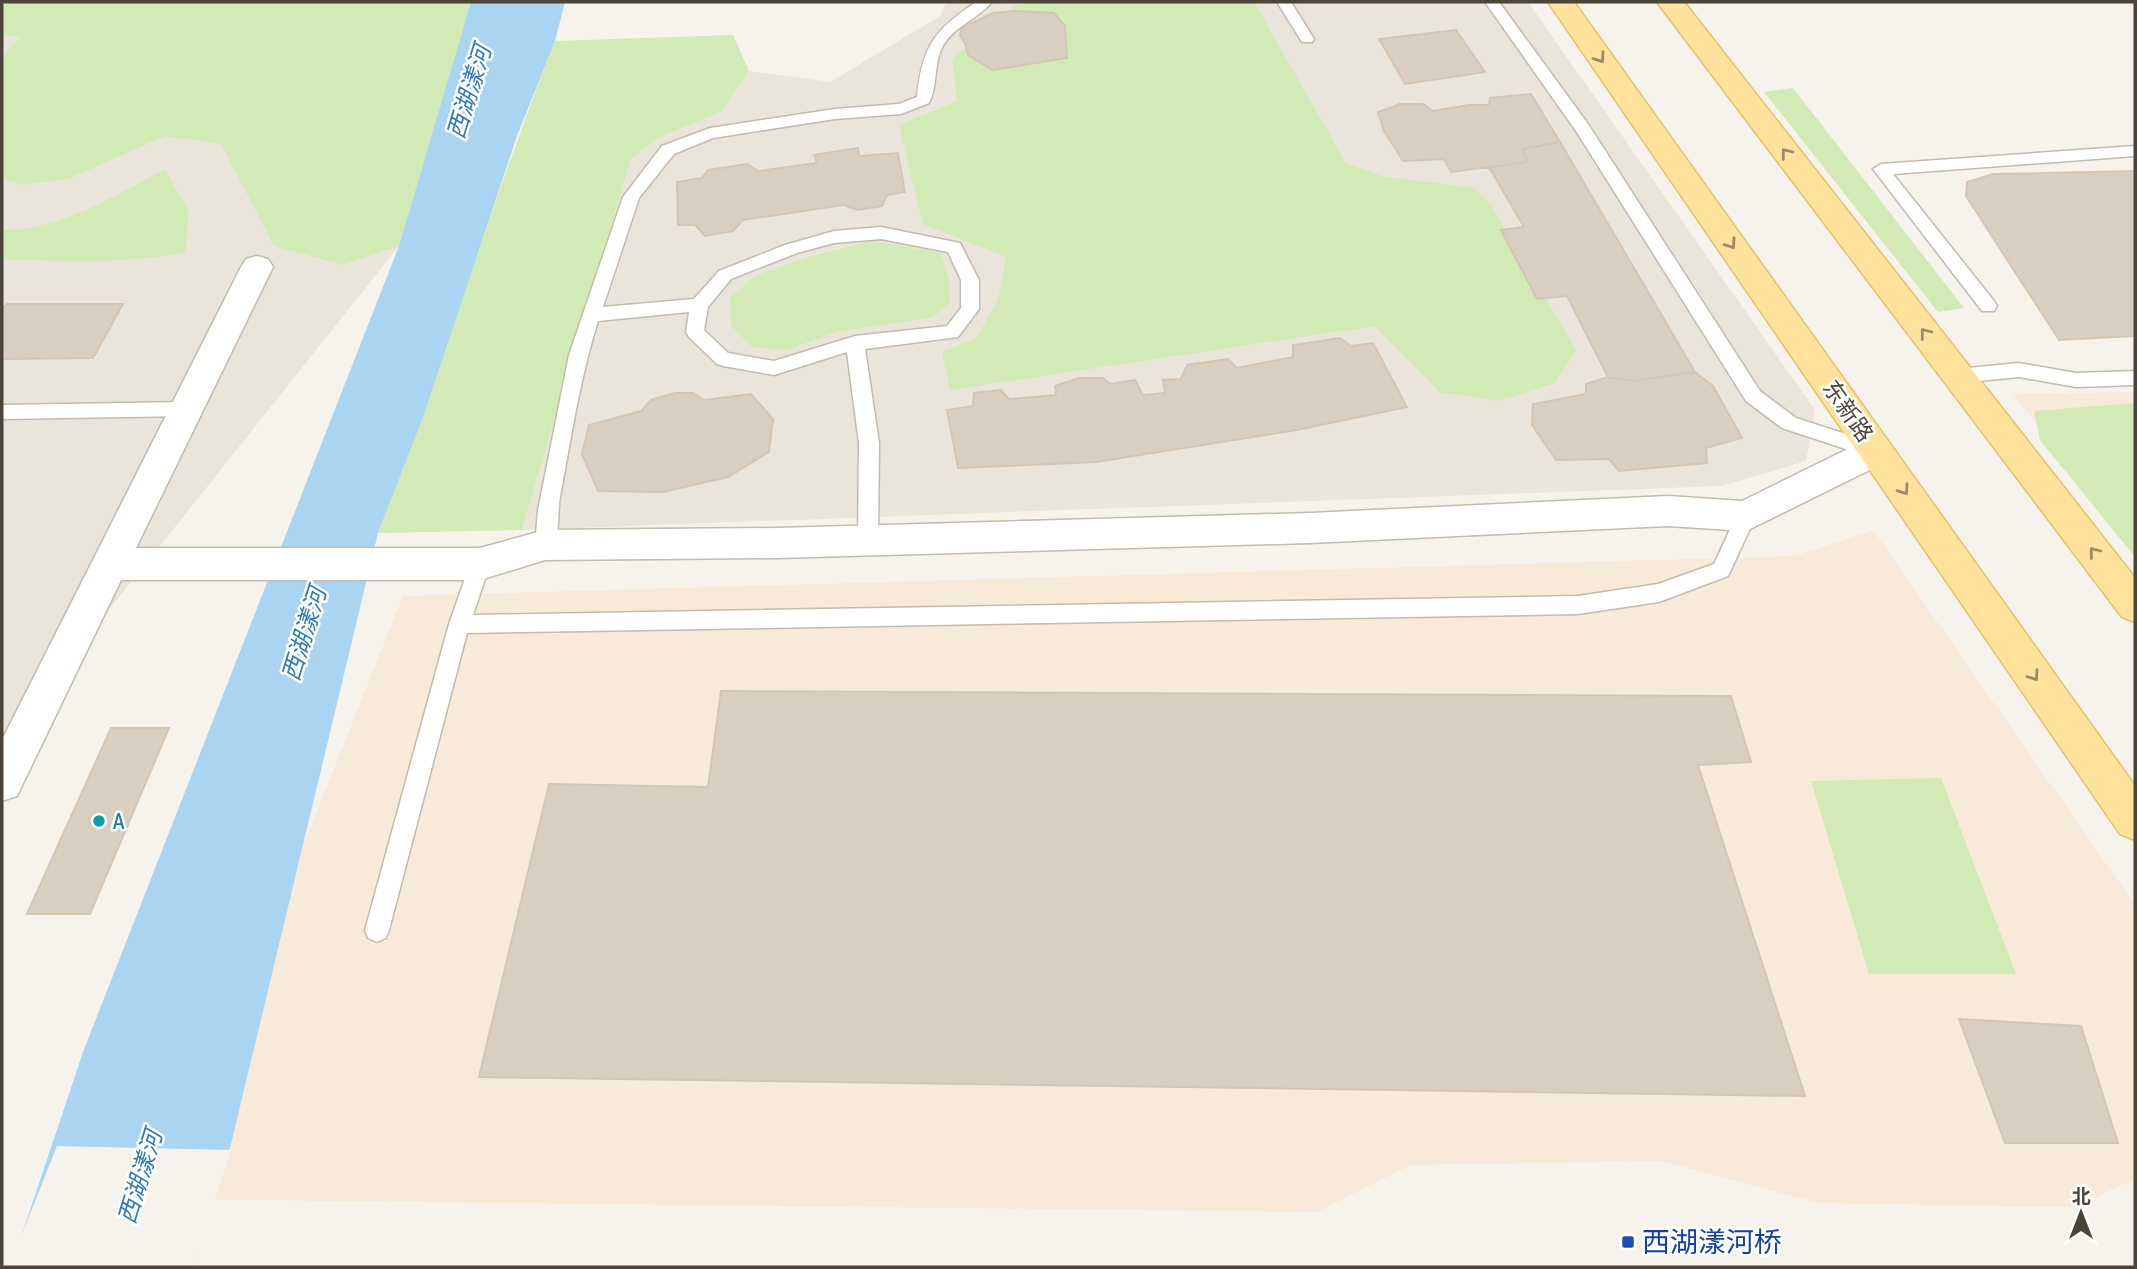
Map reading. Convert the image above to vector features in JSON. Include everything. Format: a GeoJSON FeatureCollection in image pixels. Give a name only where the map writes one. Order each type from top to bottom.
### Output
{"type":"FeatureCollection","features":[{"type":"Feature","properties":{"kind":"main road","name":"东新路"},"geometry":{"type":"LineString","coordinates":[[1561,2],[2135,820]]}},
{"type":"Feature","properties":{"kind":"main road"},"geometry":{"type":"LineString","coordinates":[[1670,2],[2135,606]]}},
{"type":"Feature","properties":{"kind":"street"},"geometry":{"type":"LineString","coordinates":[[2,782],[257,267]]}},
{"type":"Feature","properties":{"kind":"street"},"geometry":{"type":"LineString","coordinates":[[110,564],[480,564],[545,545],[868,541],[1296,528],[1668,511],[1746,516],[1876,451]]}},
{"type":"Feature","properties":{"kind":"lane"},"geometry":{"type":"LineString","coordinates":[[545,545],[548,510],[575,368],[631,197],[668,150],[710,133],[835,114],[901,109],[924,100],[930,51],[944,32],[985,2]]}},
{"type":"Feature","properties":{"kind":"lane"},"geometry":{"type":"LineString","coordinates":[[1284,2],[1307,39]]}},
{"type":"Feature","properties":{"kind":"lane"},"geometry":{"type":"LineString","coordinates":[[1492,2],[1582,128],[1753,397],[1789,423],[1876,451]]}},
{"type":"Feature","properties":{"kind":"lane"},"geometry":{"type":"LineString","coordinates":[[1988,306],[1881,169],[2135,151]]}},
{"type":"Feature","properties":{"kind":"lane"},"geometry":{"type":"LineString","coordinates":[[881,233],[954,247],[970,279],[970,309],[952,332],[855,343],[774,368],[723,359],[695,332],[699,305],[725,275],[791,249],[834,237],[881,233]]}},
{"type":"Feature","properties":{"kind":"lane"},"geometry":{"type":"LineString","coordinates":[[592,315],[699,305]]}},
{"type":"Feature","properties":{"kind":"lane"},"geometry":{"type":"LineString","coordinates":[[855,343],[869,443],[868,541]]}},
{"type":"Feature","properties":{"kind":"lane"},"geometry":{"type":"LineString","coordinates":[[1958,376],[2019,370],[2076,380],[2135,378]]}},
{"type":"Feature","properties":{"kind":"lane"},"geometry":{"type":"LineString","coordinates":[[2,412],[187,409]]}},
{"type":"Feature","properties":{"kind":"lane"},"geometry":{"type":"LineString","coordinates":[[459,624],[1578,605],[1659,593],[1721,570],[1746,516]]}},
{"type":"Feature","properties":{"kind":"lane"},"geometry":{"type":"LineString","coordinates":[[377,930],[459,624],[480,564]]}},
{"type":"Feature","properties":{"kind":"shaded area"},"geometry":{"type":"Polygon","coordinates":[[[2,2],[471,2],[399,246],[2,744],[2,2]]]}},
{"type":"Feature","properties":{"kind":"shaded area"},"geometry":{"type":"Polygon","coordinates":[[[947,2],[1528,2],[1815,410],[1806,461],[1721,486],[522,530],[631,159],[658,138],[721,112],[749,71],[830,82],[940,16],[947,2]]]}},
{"type":"Feature","properties":{"kind":"shaded area"},"geometry":{"type":"Polygon","coordinates":[[[2135,392],[2135,551],[2013,394],[2135,392]]]}},
{"type":"Feature","properties":{"kind":"shaded area"},"geometry":{"type":"Polygon","coordinates":[[[1873,530],[2135,905],[2135,1179],[2074,1207],[1818,1203],[1661,1161],[1411,1165],[1317,1212],[162,1199],[403,596],[1794,556],[1873,530]]]}},
{"type":"Feature","properties":{"kind":"green space"},"geometry":{"type":"Polygon","coordinates":[[[2,2],[471,2],[399,246],[343,265],[274,246],[221,144],[165,136],[68,179],[21,185],[2,179],[2,57],[19,38],[2,34],[2,2]]]}},
{"type":"Feature","properties":{"kind":"green space"},"geometry":{"type":"Polygon","coordinates":[[[1030,2],[1254,2],[1346,163],[1381,176],[1474,188],[1491,205],[1576,350],[1555,383],[1498,401],[1439,392],[1375,326],[950,390],[942,352],[976,338],[998,300],[1006,257],[923,224],[899,125],[957,101],[952,59],[1016,5],[1030,2]]]}},
{"type":"Feature","properties":{"kind":"green space"},"geometry":{"type":"Polygon","coordinates":[[[733,35],[749,71],[721,112],[658,138],[631,159],[522,530],[378,533],[555,41],[733,35]]]}},
{"type":"Feature","properties":{"kind":"green space"},"geometry":{"type":"Polygon","coordinates":[[[1793,88],[1964,308],[1938,312],[1764,92],[1793,88]]]}},
{"type":"Feature","properties":{"kind":"green space"},"geometry":{"type":"Polygon","coordinates":[[[165,169],[189,212],[185,252],[117,260],[2,259],[2,230],[66,218],[165,169]]]}},
{"type":"Feature","properties":{"kind":"green space"},"geometry":{"type":"Polygon","coordinates":[[[872,241],[941,253],[949,280],[950,303],[933,317],[837,332],[786,350],[752,347],[731,326],[730,297],[757,275],[811,256],[872,241]]]}},
{"type":"Feature","properties":{"kind":"green space"},"geometry":{"type":"Polygon","coordinates":[[[2135,403],[2135,557],[2040,440],[2034,411],[2135,403]]]}},
{"type":"Feature","properties":{"kind":"green space"},"geometry":{"type":"Polygon","coordinates":[[[1941,778],[2016,974],[1869,974],[1811,781],[1941,778]]]}},
{"type":"Feature","properties":{"kind":"water","name":"西湖漾河"},"geometry":{"type":"Polygon","coordinates":[[[471,2],[565,2],[555,41],[517,136],[423,417],[378,533],[231,1144],[192,1267],[11,1267],[83,1052],[399,246],[471,2]]]}},
{"type":"Feature","properties":{"kind":"pier"},"geometry":{"type":"Polygon","coordinates":[[[57,1146],[231,1150],[192,1267],[9,1267],[57,1146]]]}},
{"type":"Feature","properties":{"kind":"building"},"geometry":{"type":"Polygon","coordinates":[[[993,13],[1054,13],[1065,26],[1067,58],[993,70],[968,55],[960,36],[961,28],[993,13]]]}},
{"type":"Feature","properties":{"kind":"building"},"geometry":{"type":"Polygon","coordinates":[[[1456,30],[1485,72],[1405,84],[1379,39],[1456,30]]]}},
{"type":"Feature","properties":{"kind":"building"},"geometry":{"type":"Polygon","coordinates":[[[1531,94],[1560,142],[1522,149],[1528,162],[1451,172],[1444,159],[1403,161],[1384,131],[1378,112],[1400,104],[1423,104],[1433,111],[1469,105],[1489,105],[1490,98],[1531,94]]]}},
{"type":"Feature","properties":{"kind":"building"},"geometry":{"type":"Polygon","coordinates":[[[1560,142],[1695,372],[1633,381],[1608,377],[1567,296],[1537,299],[1501,230],[1524,227],[1489,167],[1528,162],[1522,149],[1560,142]]]}},
{"type":"Feature","properties":{"kind":"building"},"geometry":{"type":"Polygon","coordinates":[[[858,148],[859,156],[898,153],[905,192],[887,195],[882,206],[858,210],[843,205],[743,220],[733,231],[705,236],[695,225],[678,225],[677,182],[702,178],[708,170],[747,164],[758,171],[817,163],[814,155],[858,148]]]}},
{"type":"Feature","properties":{"kind":"building"},"geometry":{"type":"Polygon","coordinates":[[[2135,171],[2135,336],[2059,340],[1966,196],[1967,182],[1993,174],[2135,171]]]}},
{"type":"Feature","properties":{"kind":"building"},"geometry":{"type":"Polygon","coordinates":[[[7,304],[123,304],[93,358],[2,359],[2,309],[7,304]]]}},
{"type":"Feature","properties":{"kind":"building"},"geometry":{"type":"Polygon","coordinates":[[[1340,338],[1351,346],[1373,343],[1407,407],[1297,430],[1096,462],[958,468],[947,410],[973,406],[974,393],[1001,390],[1009,399],[1056,395],[1055,386],[1079,378],[1103,378],[1110,384],[1135,380],[1143,395],[1165,393],[1163,380],[1181,379],[1187,365],[1228,359],[1237,368],[1293,357],[1293,345],[1340,338]]]}},
{"type":"Feature","properties":{"kind":"building"},"geometry":{"type":"Polygon","coordinates":[[[1695,372],[1713,386],[1742,438],[1706,448],[1707,463],[1619,471],[1609,459],[1556,460],[1532,425],[1533,404],[1586,394],[1586,384],[1608,377],[1633,381],[1695,372]]]}},
{"type":"Feature","properties":{"kind":"building"},"geometry":{"type":"Polygon","coordinates":[[[675,393],[693,393],[704,400],[751,394],[773,419],[769,452],[728,477],[663,492],[598,491],[582,454],[589,425],[641,411],[651,400],[675,393]]]}},
{"type":"Feature","properties":{"kind":"building"},"geometry":{"type":"Polygon","coordinates":[[[721,691],[1731,696],[1751,762],[1698,765],[1805,1096],[479,1077],[549,784],[708,787],[721,691]]]}},
{"type":"Feature","properties":{"kind":"building","name":"A"},"geometry":{"type":"Polygon","coordinates":[[[111,728],[169,728],[90,914],[27,914],[111,728]]]}},
{"type":"Feature","properties":{"kind":"building"},"geometry":{"type":"Polygon","coordinates":[[[1959,1019],[2081,1026],[2118,1143],[2005,1143],[1959,1019]]]}},
{"type":"Feature","properties":{"kind":"place","name":"A"},"geometry":{"type":"Point","coordinates":[99,821]}},
{"type":"Feature","properties":{"kind":"place","name":"西湖漾河桥"},"geometry":{"type":"Point","coordinates":[1628,1242]}}]}
